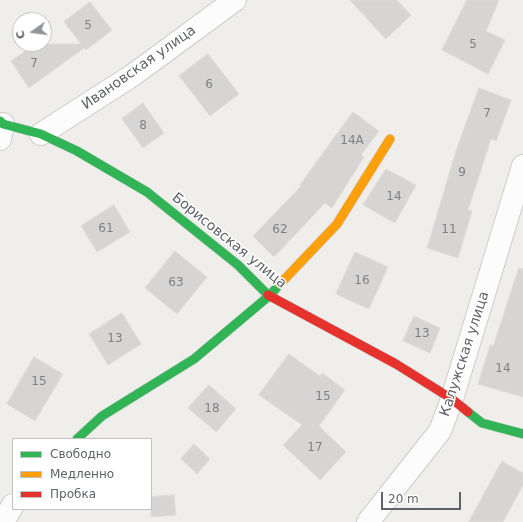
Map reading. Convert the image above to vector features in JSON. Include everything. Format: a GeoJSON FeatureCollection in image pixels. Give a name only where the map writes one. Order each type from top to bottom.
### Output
{"type":"FeatureCollection","features":[{"type":"Feature","properties":{"kind":"street","name":"Ивановская улица"},"geometry":{"type":"LineString","coordinates":[[41,134],[133,75],[235,0]]}},
{"type":"Feature","properties":{"kind":"street","name":"Борисовская улица"},"geometry":{"type":"LineString","coordinates":[[1,128],[41,134],[77,151],[147,192],[238,265],[269,296],[396,364],[452,399],[482,423],[523,434]]}},
{"type":"Feature","properties":{"kind":"street"},"geometry":{"type":"LineString","coordinates":[[78,438],[102,416],[194,359],[269,296],[337,224],[390,139]]}},
{"type":"Feature","properties":{"kind":"street","name":"Калужская улица"},"geometry":{"type":"LineString","coordinates":[[368,522],[440,431],[452,399],[523,166]]}},
{"type":"Feature","properties":{"kind":"street"},"geometry":{"type":"LineString","coordinates":[[3,522],[12,507]]}},
{"type":"Feature","properties":{"kind":"building"},"geometry":{"type":"Polygon","coordinates":[[[350,0],[397,0],[411,15],[386,39],[350,0]]]}},
{"type":"Feature","properties":{"kind":"building"},"geometry":{"type":"Polygon","coordinates":[[[467,0],[499,0],[486,31],[505,40],[488,74],[442,50],[467,0]]]}},
{"type":"Feature","properties":{"kind":"building"},"geometry":{"type":"Polygon","coordinates":[[[90,2],[112,30],[86,50],[84,48],[29,88],[11,61],[24,52],[52,52],[52,44],[81,44],[64,22],[90,2]]]}},
{"type":"Feature","properties":{"kind":"building"},"geometry":{"type":"Polygon","coordinates":[[[208,54],[239,94],[210,116],[179,76],[208,54]]]}},
{"type":"Feature","properties":{"kind":"building"},"geometry":{"type":"Polygon","coordinates":[[[479,88],[511,100],[496,141],[491,139],[468,210],[472,211],[458,258],[427,248],[456,151],[479,88]]]}},
{"type":"Feature","properties":{"kind":"building"},"geometry":{"type":"Polygon","coordinates":[[[143,103],[164,133],[143,148],[122,119],[143,103]]]}},
{"type":"Feature","properties":{"kind":"building"},"geometry":{"type":"Polygon","coordinates":[[[353,112],[379,131],[361,155],[364,157],[332,208],[325,203],[274,257],[253,236],[302,185],[300,185],[353,112]]]}},
{"type":"Feature","properties":{"kind":"building"},"geometry":{"type":"Polygon","coordinates":[[[386,169],[416,185],[395,223],[363,205],[386,169]]]}},
{"type":"Feature","properties":{"kind":"building"},"geometry":{"type":"Polygon","coordinates":[[[114,205],[130,232],[97,252],[81,226],[114,205]]]}},
{"type":"Feature","properties":{"kind":"building"},"geometry":{"type":"Polygon","coordinates":[[[175,251],[207,277],[177,314],[145,288],[175,251]]]}},
{"type":"Feature","properties":{"kind":"building"},"geometry":{"type":"Polygon","coordinates":[[[355,252],[388,267],[369,309],[336,294],[355,252]]]}},
{"type":"Feature","properties":{"kind":"building"},"geometry":{"type":"Polygon","coordinates":[[[519,268],[523,269],[523,397],[478,384],[490,345],[493,346],[519,268]]]}},
{"type":"Feature","properties":{"kind":"building"},"geometry":{"type":"Polygon","coordinates":[[[122,313],[141,344],[108,365],[89,334],[122,313]]]}},
{"type":"Feature","properties":{"kind":"building"},"geometry":{"type":"Polygon","coordinates":[[[414,316],[440,328],[430,353],[403,341],[414,316]]]}},
{"type":"Feature","properties":{"kind":"building"},"geometry":{"type":"Polygon","coordinates":[[[289,354],[320,376],[322,373],[345,390],[319,426],[346,452],[320,480],[283,445],[302,425],[259,395],[289,354]]]}},
{"type":"Feature","properties":{"kind":"building"},"geometry":{"type":"Polygon","coordinates":[[[34,357],[63,374],[35,421],[7,404],[34,357]]]}},
{"type":"Feature","properties":{"kind":"building"},"geometry":{"type":"Polygon","coordinates":[[[209,385],[236,409],[216,432],[188,408],[209,385]]]}},
{"type":"Feature","properties":{"kind":"building"},"geometry":{"type":"Polygon","coordinates":[[[194,444],[210,459],[197,474],[181,459],[194,444]]]}},
{"type":"Feature","properties":{"kind":"building"},"geometry":{"type":"Polygon","coordinates":[[[502,461],[523,473],[523,485],[503,522],[469,522],[502,461]]]}},
{"type":"Feature","properties":{"kind":"building"},"geometry":{"type":"Polygon","coordinates":[[[174,495],[176,515],[151,517],[152,497],[174,495]]]}},
{"type":"Feature","properties":{"kind":"traffic: fast"},"geometry":{"type":"LineString","coordinates":[[0,121],[3,124],[41,134],[77,151],[147,192],[238,265],[268,295]]}},
{"type":"Feature","properties":{"kind":"traffic: fast"},"geometry":{"type":"LineString","coordinates":[[78,438],[102,416],[194,359],[269,296],[280,284]]}},
{"type":"Feature","properties":{"kind":"traffic: fast"},"geometry":{"type":"LineString","coordinates":[[468,412],[482,423],[523,434]]}},
{"type":"Feature","properties":{"kind":"traffic: slow"},"geometry":{"type":"LineString","coordinates":[[280,284],[337,224],[390,139]]}},
{"type":"Feature","properties":{"kind":"traffic: jam"},"geometry":{"type":"LineString","coordinates":[[268,295],[396,364],[452,399],[468,412]]}}]}
